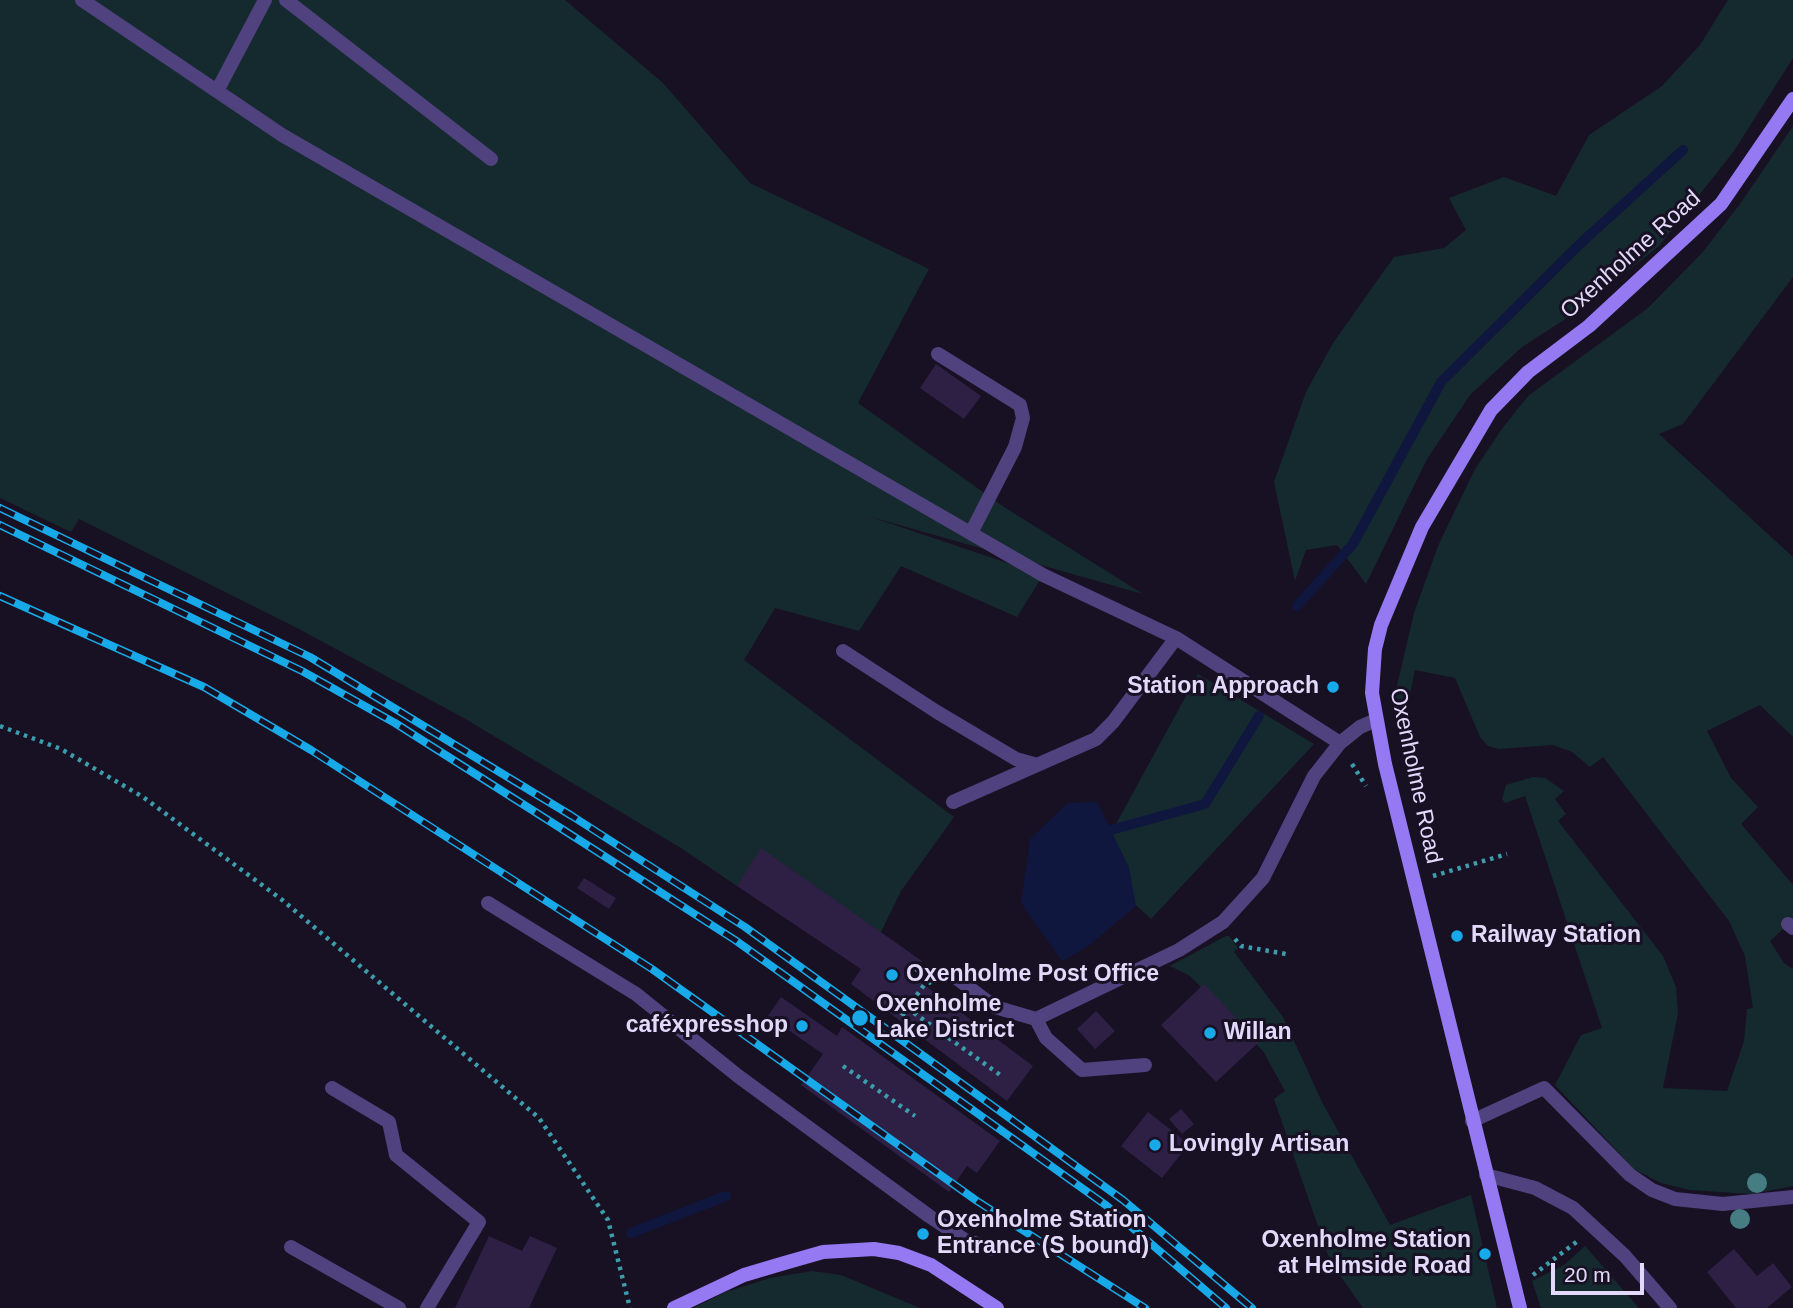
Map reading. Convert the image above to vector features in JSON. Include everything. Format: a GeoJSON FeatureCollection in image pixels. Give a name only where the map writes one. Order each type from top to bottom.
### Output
{"type":"FeatureCollection","features":[{"type":"Feature","properties":{"kind":"main road","name":"Oxenholme Road"},"geometry":{"type":"LineString","coordinates":[[1520,1308],[1472,1121],[1376,720],[1371,673],[1381,625],[1422,527],[1491,410],[1528,372],[1589,326],[1721,204],[1793,99]]}},
{"type":"Feature","properties":{"kind":"main road"},"geometry":{"type":"LineString","coordinates":[[674,1308],[708,1290],[756,1271],[823,1252],[874,1249],[899,1253],[931,1265],[997,1308]]}},
{"type":"Feature","properties":{"kind":"street"},"geometry":{"type":"LineString","coordinates":[[82,0],[282,135],[1044,575],[1176,638],[1340,743]]}},
{"type":"Feature","properties":{"kind":"street"},"geometry":{"type":"LineString","coordinates":[[217,91],[265,0]]}},
{"type":"Feature","properties":{"kind":"street"},"geometry":{"type":"LineString","coordinates":[[286,0],[491,159]]}},
{"type":"Feature","properties":{"kind":"street"},"geometry":{"type":"LineString","coordinates":[[938,354],[1020,405],[1023,418],[1015,447],[971,533]]}},
{"type":"Feature","properties":{"kind":"street"},"geometry":{"type":"LineString","coordinates":[[953,802],[1034,764],[1077,750],[1096,738],[1113,722],[1176,638]]}},
{"type":"Feature","properties":{"kind":"street"},"geometry":{"type":"LineString","coordinates":[[843,650],[937,712],[1016,759],[1034,764]]}},
{"type":"Feature","properties":{"kind":"street"},"geometry":{"type":"LineString","coordinates":[[951,974],[995,1007],[1036,1019],[1179,950],[1223,922],[1263,878],[1314,776],[1340,743],[1360,727],[1376,720]]}},
{"type":"Feature","properties":{"kind":"street"},"geometry":{"type":"LineString","coordinates":[[488,903],[636,994],[748,1084],[929,1216],[965,1240],[993,1249]]}},
{"type":"Feature","properties":{"kind":"street"},"geometry":{"type":"LineString","coordinates":[[1036,1019],[1046,1038],[1082,1070],[1145,1065]]}},
{"type":"Feature","properties":{"kind":"street"},"geometry":{"type":"LineString","coordinates":[[332,1088],[388,1122],[396,1155],[479,1222],[427,1308]]}},
{"type":"Feature","properties":{"kind":"street"},"geometry":{"type":"LineString","coordinates":[[1472,1121],[1544,1088],[1630,1175],[1651,1190],[1675,1199],[1723,1204],[1793,1196]]}},
{"type":"Feature","properties":{"kind":"street"},"geometry":{"type":"LineString","coordinates":[[1486,1175],[1535,1188],[1573,1208],[1625,1256],[1670,1308]]}},
{"type":"Feature","properties":{"kind":"street"},"geometry":{"type":"LineString","coordinates":[[291,1247],[399,1308]]}},
{"type":"Feature","properties":{"kind":"path"},"geometry":{"type":"LineString","coordinates":[[0,726],[61,749],[143,797],[281,899],[540,1118],[608,1220],[630,1308]]}},
{"type":"Feature","properties":{"kind":"path"},"geometry":{"type":"LineString","coordinates":[[1340,743],[1368,790]]}},
{"type":"Feature","properties":{"kind":"path"},"geometry":{"type":"LineString","coordinates":[[1426,878],[1507,854]]}},
{"type":"Feature","properties":{"kind":"path"},"geometry":{"type":"LineString","coordinates":[[1241,946],[1286,954]]}},
{"type":"Feature","properties":{"kind":"path"},"geometry":{"type":"LineString","coordinates":[[916,969],[933,981]]}},
{"type":"Feature","properties":{"kind":"path"},"geometry":{"type":"LineString","coordinates":[[902,1016],[924,985],[951,974]]}},
{"type":"Feature","properties":{"kind":"path"},"geometry":{"type":"LineString","coordinates":[[907,1008],[1003,1077]]}},
{"type":"Feature","properties":{"kind":"path"},"geometry":{"type":"LineString","coordinates":[[843,1066],[915,1116]]}},
{"type":"Feature","properties":{"kind":"path"},"geometry":{"type":"LineString","coordinates":[[1530,1276],[1585,1235]]}},
{"type":"Feature","properties":{"kind":"green space"},"geometry":{"type":"Polygon","coordinates":[[[0,0],[565,0],[663,83],[750,183],[929,269],[858,403],[1004,507],[1143,594],[871,517],[1043,575],[1017,617],[901,566],[859,631],[775,608],[744,660],[954,817],[901,891],[881,932],[737,886],[681,848],[462,717],[297,628],[79,519],[71,532],[0,498],[0,0]]]}},
{"type":"Feature","properties":{"kind":"green space"},"geometry":{"type":"Polygon","coordinates":[[[1728,0],[1793,0],[1793,58],[1734,151],[1659,246],[1570,316],[1522,347],[1470,395],[1427,459],[1366,584],[1337,545],[1306,550],[1295,581],[1274,482],[1306,392],[1333,343],[1394,257],[1444,248],[1466,230],[1449,198],[1504,177],[1556,196],[1589,135],[1662,86],[1700,45],[1728,0]]]}},
{"type":"Feature","properties":{"kind":"green space"},"geometry":{"type":"Polygon","coordinates":[[[1793,126],[1793,277],[1683,424],[1659,434],[1793,557],[1793,737],[1760,705],[1707,731],[1731,778],[1758,807],[1741,824],[1793,885],[1793,920],[1770,941],[1784,963],[1793,969],[1793,1186],[1752,1194],[1690,1190],[1661,1183],[1634,1169],[1555,1085],[1581,1035],[1602,1028],[1525,796],[1505,803],[1502,799],[1506,785],[1533,777],[1545,778],[1564,791],[1555,799],[1566,814],[1558,821],[1663,956],[1676,987],[1678,1013],[1663,1088],[1727,1091],[1744,1041],[1747,1009],[1753,1008],[1745,956],[1729,921],[1603,757],[1590,767],[1572,752],[1553,745],[1499,749],[1488,746],[1480,737],[1455,678],[1415,670],[1404,721],[1395,694],[1414,613],[1438,546],[1474,471],[1501,430],[1528,396],[1648,308],[1702,253],[1740,204],[1793,126]]]}},
{"type":"Feature","properties":{"kind":"green space"},"geometry":{"type":"Polygon","coordinates":[[[1198,674],[1314,744],[1151,919],[1093,866],[1198,674]]]}},
{"type":"Feature","properties":{"kind":"green space"},"geometry":{"type":"Polygon","coordinates":[[[1229,936],[1238,948],[1234,952],[1283,1017],[1322,1102],[1390,1225],[1471,1195],[1497,1308],[1363,1308],[1330,1261],[1274,1099],[1285,1091],[1263,1051],[1190,976],[1170,966],[1229,936]]]}},
{"type":"Feature","properties":{"kind":"green space"},"geometry":{"type":"Polygon","coordinates":[[[1585,1246],[1637,1308],[1541,1308],[1532,1281],[1564,1265],[1585,1246]]]}},
{"type":"Feature","properties":{"kind":"green space"},"geometry":{"type":"Polygon","coordinates":[[[812,1271],[841,1275],[920,1308],[693,1308],[726,1292],[770,1278],[812,1271]]]}},
{"type":"Feature","properties":{"kind":"water"},"geometry":{"type":"Polygon","coordinates":[[[1097,802],[1129,867],[1136,906],[1087,947],[1062,961],[1021,903],[1030,839],[1068,803],[1097,802]]]}},
{"type":"Feature","properties":{"kind":"building"},"geometry":{"type":"Polygon","coordinates":[[[936,364],[981,396],[964,419],[920,388],[936,364]]]}},
{"type":"Feature","properties":{"kind":"building"},"geometry":{"type":"Polygon","coordinates":[[[761,848],[922,961],[911,975],[1033,1066],[1007,1101],[851,984],[861,969],[737,886],[761,848]]]}},
{"type":"Feature","properties":{"kind":"building"},"geometry":{"type":"Polygon","coordinates":[[[584,878],[616,898],[609,909],[577,888],[584,878]]]}},
{"type":"Feature","properties":{"kind":"building","name":"Willan"},"geometry":{"type":"Polygon","coordinates":[[[1204,984],[1259,1042],[1216,1082],[1161,1025],[1204,984]]]}},
{"type":"Feature","properties":{"kind":"building"},"geometry":{"type":"Polygon","coordinates":[[[781,997],[837,1036],[842,1027],[1000,1141],[977,1173],[967,1166],[949,1192],[801,1085],[823,1054],[768,1016],[781,997]]]}},
{"type":"Feature","properties":{"kind":"building"},"geometry":{"type":"Polygon","coordinates":[[[1096,1011],[1115,1031],[1095,1049],[1077,1029],[1096,1011]]]}},
{"type":"Feature","properties":{"kind":"building"},"geometry":{"type":"Polygon","coordinates":[[[1181,1109],[1194,1124],[1182,1134],[1169,1119],[1181,1109]]]}},
{"type":"Feature","properties":{"kind":"building","name":"Lovingly Artisan"},"geometry":{"type":"Polygon","coordinates":[[[1148,1112],[1189,1144],[1162,1178],[1121,1146],[1148,1112]]]}},
{"type":"Feature","properties":{"kind":"building"},"geometry":{"type":"Polygon","coordinates":[[[489,1236],[522,1251],[530,1236],[557,1248],[529,1308],[455,1308],[489,1236]]]}},
{"type":"Feature","properties":{"kind":"building"},"geometry":{"type":"Polygon","coordinates":[[[1734,1249],[1757,1276],[1773,1263],[1792,1287],[1767,1308],[1736,1308],[1707,1272],[1734,1249]]]}},
{"type":"Feature","properties":{"kind":"waterway"},"geometry":{"type":"LineString","coordinates":[[1297,606],[1353,544],[1441,382],[1582,242],[1683,150]]}},
{"type":"Feature","properties":{"kind":"waterway"},"geometry":{"type":"LineString","coordinates":[[1102,838],[1111,830],[1205,804],[1259,716]]}},
{"type":"Feature","properties":{"kind":"waterway"},"geometry":{"type":"LineString","coordinates":[[631,1233],[726,1196]]}},
{"type":"Feature","properties":{"kind":"railway"},"geometry":{"type":"LineString","coordinates":[[0,508],[310,657],[572,816],[745,927],[1123,1200],[1252,1308]]}},
{"type":"Feature","properties":{"kind":"railway"},"geometry":{"type":"LineString","coordinates":[[0,525],[302,671],[395,723],[562,829],[735,940],[1107,1206],[1226,1308]]}},
{"type":"Feature","properties":{"kind":"railway"},"geometry":{"type":"LineString","coordinates":[[0,596],[204,687],[311,750],[652,969],[977,1201],[1145,1308]]}},
{"type":"Feature","properties":{"kind":"place","name":"Station Approach"},"geometry":{"type":"Point","coordinates":[1333,687]}},
{"type":"Feature","properties":{"kind":"place","name":"Railway Station"},"geometry":{"type":"Point","coordinates":[1457,936]}},
{"type":"Feature","properties":{"kind":"place","name":"Oxenholme Post Office"},"geometry":{"type":"Point","coordinates":[892,975]}},
{"type":"Feature","properties":{"kind":"place","name":"Oxenholme Lake District"},"geometry":{"type":"Point","coordinates":[860,1018]}},
{"type":"Feature","properties":{"kind":"place","name":"caféxpresshop"},"geometry":{"type":"Point","coordinates":[802,1026]}},
{"type":"Feature","properties":{"kind":"place","name":"Willan"},"geometry":{"type":"Point","coordinates":[1210,1033]}},
{"type":"Feature","properties":{"kind":"place","name":"Lovingly Artisan"},"geometry":{"type":"Point","coordinates":[1155,1145]}},
{"type":"Feature","properties":{"kind":"place","name":"Oxenholme Station Entrance (S bound)"},"geometry":{"type":"Point","coordinates":[923,1234]}},
{"type":"Feature","properties":{"kind":"place","name":"Oxenholme Station at Helmside Road"},"geometry":{"type":"Point","coordinates":[1485,1254]}}]}
